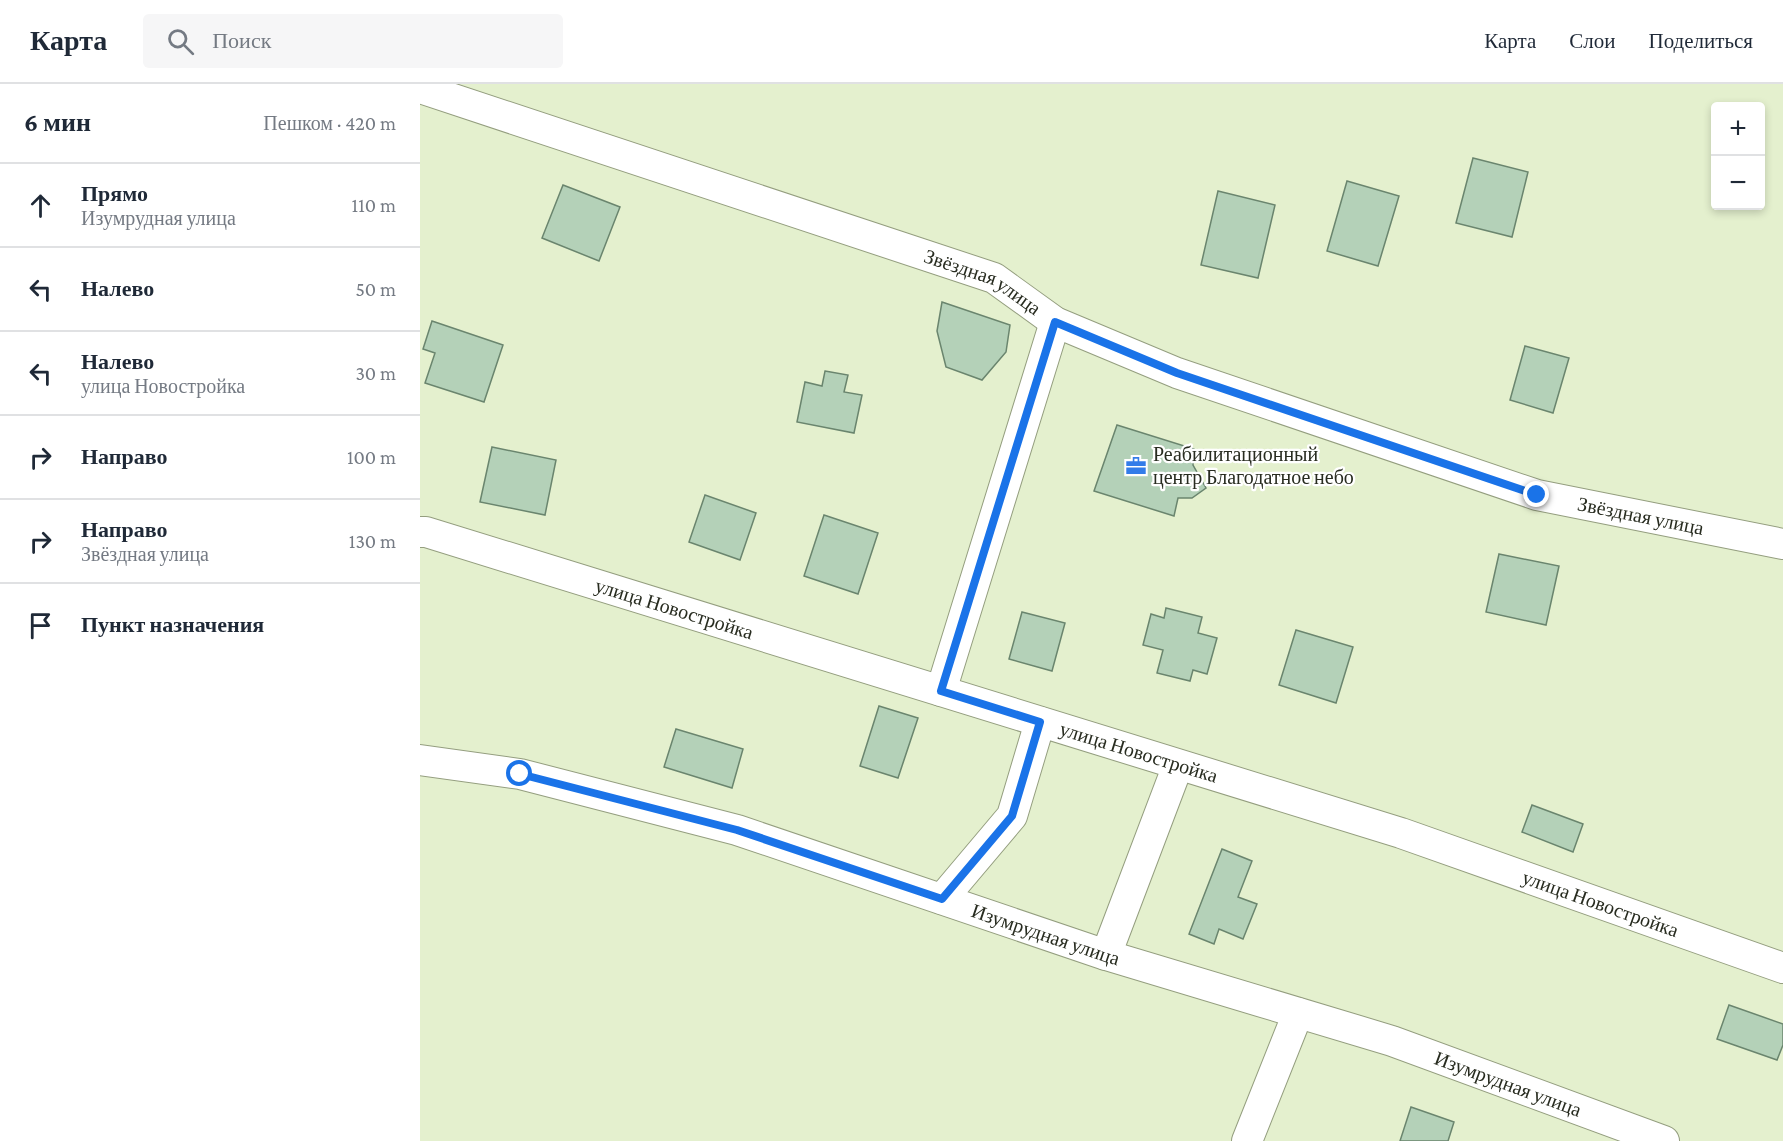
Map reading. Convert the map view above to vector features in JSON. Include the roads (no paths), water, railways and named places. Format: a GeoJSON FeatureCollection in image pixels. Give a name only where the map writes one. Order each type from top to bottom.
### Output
{"type":"FeatureCollection","features":[{"type":"Feature","properties":{"kind":"street","name":"Звёздная улица"},"geometry":{"type":"LineString","coordinates":[[420,88],[994,278],[1055,322],[1177,373],[1537,495],[1783,544]]}},
{"type":"Feature","properties":{"kind":"street"},"geometry":{"type":"LineString","coordinates":[[941,691],[1055,322]]}},
{"type":"Feature","properties":{"kind":"street","name":"улица Новостройка"},"geometry":{"type":"LineString","coordinates":[[420,532],[1401,833],[1783,968]]}},
{"type":"Feature","properties":{"kind":"street"},"geometry":{"type":"LineString","coordinates":[[942,899],[1012,816],[1040,722]]}},
{"type":"Feature","properties":{"kind":"street","name":"Изумрудная улица"},"geometry":{"type":"LineString","coordinates":[[420,760],[520,774],[737,830],[1106,955],[1392,1041],[1664,1141]]}},
{"type":"Feature","properties":{"kind":"street"},"geometry":{"type":"LineString","coordinates":[[1106,955],[1178,765]]}},
{"type":"Feature","properties":{"kind":"street"},"geometry":{"type":"LineString","coordinates":[[1247,1141],[1298,1013]]}},
{"type":"Feature","properties":{"kind":"place","name":"Реабилитационный центр Благодатное небо"},"geometry":{"type":"Point","coordinates":[1136,466]}}]}
